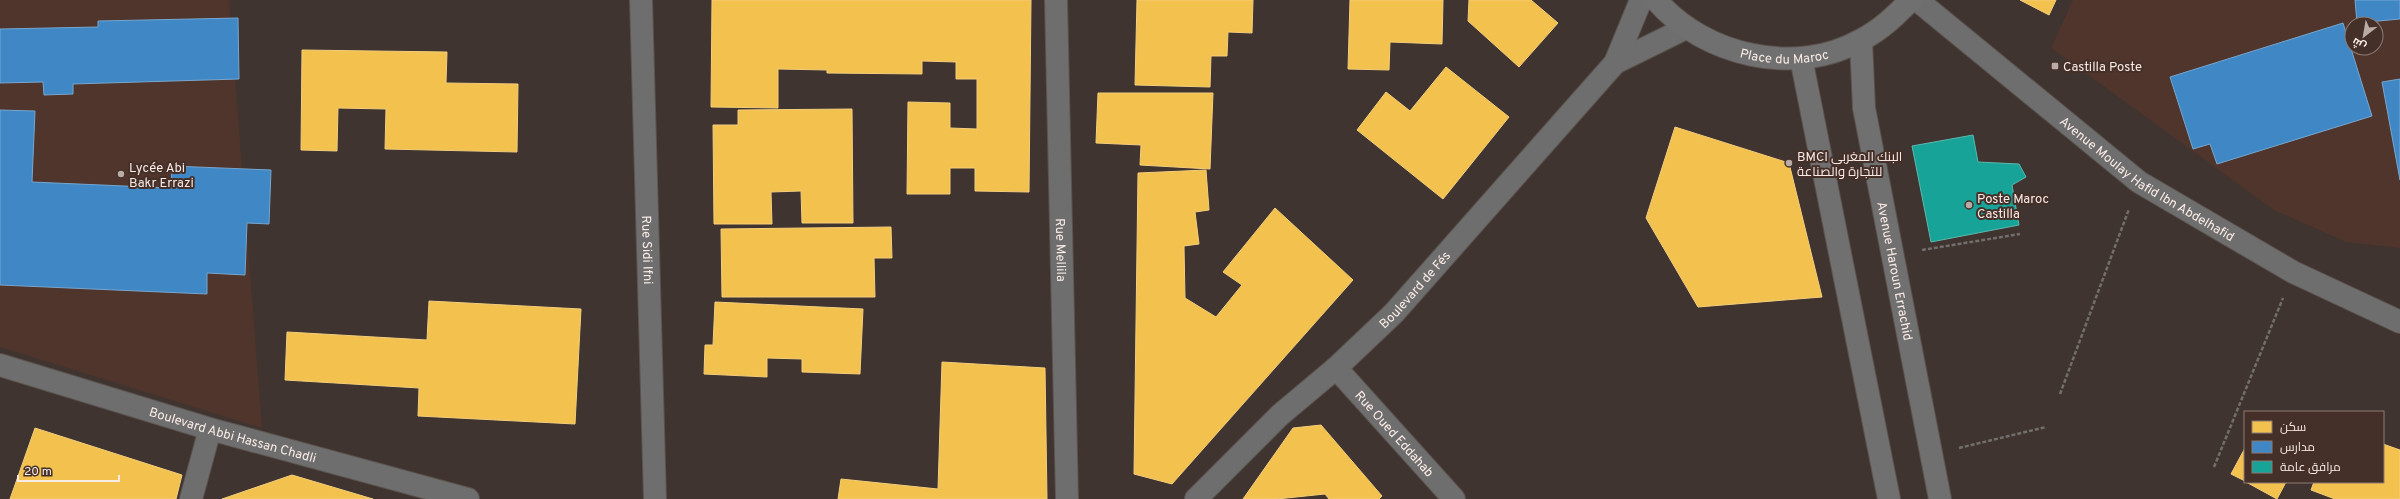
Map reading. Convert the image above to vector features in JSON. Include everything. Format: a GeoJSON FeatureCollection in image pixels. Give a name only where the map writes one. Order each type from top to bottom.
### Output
{"type":"FeatureCollection","features":[{"type":"Feature","properties":{"kind":"main road","name":"Place du Maroc"},"geometry":{"type":"LineString","coordinates":[[1656,0],[1686,28],[1722,47],[1758,56],[1801,58],[1832,52],[1861,41],[1889,22],[1911,0]]}},
{"type":"Feature","properties":{"kind":"main road","name":"Avenue Haroun Errachid"},"geometry":{"type":"LineString","coordinates":[[1861,41],[1864,108],[1940,499]]}},
{"type":"Feature","properties":{"kind":"main road"},"geometry":{"type":"LineString","coordinates":[[1801,58],[1889,499]]}},
{"type":"Feature","properties":{"kind":"street","name":"Rue Sidi Ifni"},"geometry":{"type":"LineString","coordinates":[[641,0],[655,499]]}},
{"type":"Feature","properties":{"kind":"street","name":"Rue Mellila"},"geometry":{"type":"LineString","coordinates":[[1056,0],[1067,499]]}},
{"type":"Feature","properties":{"kind":"street","name":"Boulevard de Fés"},"geometry":{"type":"LineString","coordinates":[[1196,499],[1280,415],[1336,368],[1394,313],[1615,63],[1642,0]]}},
{"type":"Feature","properties":{"kind":"street","name":"Avenue Moulay Hafid Ibn Abdelhafid"},"geometry":{"type":"LineString","coordinates":[[1917,0],[2139,182],[2293,272],[2400,322]]}},
{"type":"Feature","properties":{"kind":"street","name":"Boulevard de Fés"},"geometry":{"type":"LineString","coordinates":[[1615,63],[1686,28]]}},
{"type":"Feature","properties":{"kind":"street","name":"Boulevard Abbi Hassan Chadli"},"geometry":{"type":"LineString","coordinates":[[0,365],[210,429],[468,499]]}},
{"type":"Feature","properties":{"kind":"street","name":"Rue Oued Eddahab"},"geometry":{"type":"LineString","coordinates":[[1336,368],[1454,499]]}},
{"type":"Feature","properties":{"kind":"street"},"geometry":{"type":"LineString","coordinates":[[190,499],[210,429]]}},
{"type":"Feature","properties":{"kind":"path"},"geometry":{"type":"LineString","coordinates":[[2060,394],[2139,182]]}},
{"type":"Feature","properties":{"kind":"path"},"geometry":{"type":"LineString","coordinates":[[1892,255],[2020,234]]}},
{"type":"Feature","properties":{"kind":"path"},"geometry":{"type":"LineString","coordinates":[[2214,467],[2293,272]]}},
{"type":"Feature","properties":{"kind":"path"},"geometry":{"type":"LineString","coordinates":[[1932,455],[2046,427]]}},
{"type":"Feature","properties":{"kind":"shaded area","name":"Lycée Abi Bakr Errazi"},"geometry":{"type":"Polygon","coordinates":[[[0,0],[229,0],[262,428],[0,347],[0,0]]]}},
{"type":"Feature","properties":{"kind":"shaded area"},"geometry":{"type":"Polygon","coordinates":[[[2073,0],[2400,0],[2400,248],[2346,242],[2274,210],[2051,48],[2073,0]]]}},
{"type":"Feature","properties":{"kind":"building: سكن"},"geometry":{"type":"Polygon","coordinates":[[[712,0],[1031,0],[1029,192],[975,191],[975,168],[950,168],[950,194],[907,194],[908,102],[950,103],[950,128],[977,129],[977,79],[956,79],[956,62],[922,61],[922,74],[827,73],[827,70],[778,69],[778,108],[711,107],[712,0]]]}},
{"type":"Feature","properties":{"kind":"building: سكن"},"geometry":{"type":"Polygon","coordinates":[[[1137,0],[1253,0],[1252,33],[1228,32],[1227,56],[1211,56],[1210,87],[1135,85],[1137,0]]]}},
{"type":"Feature","properties":{"kind":"building: سكن"},"geometry":{"type":"Polygon","coordinates":[[[1350,0],[1443,0],[1442,44],[1390,42],[1389,70],[1348,69],[1350,0]]]}},
{"type":"Feature","properties":{"kind":"building: سكن"},"geometry":{"type":"Polygon","coordinates":[[[1469,0],[1531,0],[1558,23],[1519,67],[1468,21],[1469,0]]]}},
{"type":"Feature","properties":{"kind":"building: سكن"},"geometry":{"type":"Polygon","coordinates":[[[2020,0],[2056,0],[2049,15],[2020,0]]]}},
{"type":"Feature","properties":{"kind":"building: سكن"},"geometry":{"type":"Polygon","coordinates":[[[302,50],[447,52],[446,83],[518,84],[517,152],[385,149],[386,109],[338,108],[337,151],[301,150],[302,50]]]}},
{"type":"Feature","properties":{"kind":"building: سكن"},"geometry":{"type":"Polygon","coordinates":[[[1446,67],[1509,117],[1443,199],[1357,130],[1386,92],[1410,111],[1446,67]]]}},
{"type":"Feature","properties":{"kind":"building: سكن"},"geometry":{"type":"Polygon","coordinates":[[[1098,93],[1213,93],[1210,169],[1140,165],[1141,145],[1096,143],[1098,93]]]}},
{"type":"Feature","properties":{"kind":"building: سكن"},"geometry":{"type":"Polygon","coordinates":[[[852,109],[853,223],[802,223],[801,191],[771,192],[772,224],[714,224],[713,125],[738,125],[738,110],[852,109]]]}},
{"type":"Feature","properties":{"kind":"building: سكن"},"geometry":{"type":"Polygon","coordinates":[[[1675,127],[1789,163],[1822,297],[1698,307],[1646,218],[1675,127]]]}},
{"type":"Feature","properties":{"kind":"building: سكن"},"geometry":{"type":"Polygon","coordinates":[[[1206,170],[1209,210],[1195,212],[1199,244],[1184,246],[1185,298],[1216,317],[1242,285],[1223,272],[1275,208],[1353,280],[1172,484],[1134,474],[1138,173],[1206,170]]]}},
{"type":"Feature","properties":{"kind":"building: سكن"},"geometry":{"type":"Polygon","coordinates":[[[891,227],[892,258],[874,258],[875,297],[722,297],[721,229],[891,227]]]}},
{"type":"Feature","properties":{"kind":"building: سكن"},"geometry":{"type":"Polygon","coordinates":[[[429,301],[581,309],[575,424],[418,416],[419,388],[285,380],[287,332],[427,340],[429,301]]]}},
{"type":"Feature","properties":{"kind":"building: سكن"},"geometry":{"type":"Polygon","coordinates":[[[715,302],[863,309],[860,374],[802,372],[802,359],[767,358],[767,377],[704,374],[705,345],[713,345],[715,302]]]}},
{"type":"Feature","properties":{"kind":"building: سكن"},"geometry":{"type":"Polygon","coordinates":[[[942,362],[1045,368],[1047,499],[838,499],[841,479],[938,489],[942,362]]]}},
{"type":"Feature","properties":{"kind":"building: سكن"},"geometry":{"type":"Polygon","coordinates":[[[1321,425],[1382,496],[1379,499],[1329,499],[1325,494],[1277,499],[1243,499],[1293,428],[1321,425]]]}},
{"type":"Feature","properties":{"kind":"building: سكن"},"geometry":{"type":"Polygon","coordinates":[[[35,428],[182,475],[176,499],[10,499],[35,428]]]}},
{"type":"Feature","properties":{"kind":"building: سكن"},"geometry":{"type":"Polygon","coordinates":[[[2384,444],[2400,450],[2400,499],[2335,499],[2311,490],[2314,483],[2384,483],[2384,444]]]}},
{"type":"Feature","properties":{"kind":"building: سكن"},"geometry":{"type":"Polygon","coordinates":[[[2244,450],[2244,480],[2231,474],[2244,450]]]}},
{"type":"Feature","properties":{"kind":"building: سكن"},"geometry":{"type":"Polygon","coordinates":[[[292,475],[373,499],[222,499],[292,475]]]}},
{"type":"Feature","properties":{"kind":"building: سكن"},"geometry":{"type":"Polygon","coordinates":[[[2248,483],[2285,483],[2277,499],[2248,483]]]}},
{"type":"Feature","properties":{"kind":"building: مدارس"},"geometry":{"type":"Polygon","coordinates":[[[2355,0],[2400,0],[2400,19],[2384,20],[2384,16],[2356,16],[2355,0]]]}},
{"type":"Feature","properties":{"kind":"building: مدارس"},"geometry":{"type":"Polygon","coordinates":[[[238,18],[239,79],[73,84],[73,94],[44,95],[43,82],[0,83],[0,29],[98,27],[98,21],[238,18]]]}},
{"type":"Feature","properties":{"kind":"building: مدارس"},"geometry":{"type":"Polygon","coordinates":[[[2343,23],[2344,56],[2353,56],[2372,116],[2217,164],[2210,144],[2193,149],[2170,77],[2343,23]]]}},
{"type":"Feature","properties":{"kind":"building: مدارس"},"geometry":{"type":"Polygon","coordinates":[[[2400,79],[2400,180],[2382,82],[2400,79]]]}},
{"type":"Feature","properties":{"kind":"building: مدارس"},"geometry":{"type":"Polygon","coordinates":[[[0,110],[35,111],[32,182],[171,188],[172,166],[271,170],[269,224],[247,223],[245,275],[207,273],[207,294],[0,285],[0,110]]]}},
{"type":"Feature","properties":{"kind":"building: مرافق عامة","name":"Poste Maroc Castilla"},"geometry":{"type":"Polygon","coordinates":[[[1973,135],[1978,162],[2019,164],[2026,177],[2012,185],[2019,225],[1931,242],[1912,146],[1973,135]]]}},
{"type":"Feature","properties":{"kind":"place","name":"Castilla Poste"},"geometry":{"type":"Point","coordinates":[2055,66]}},
{"type":"Feature","properties":{"kind":"place","name":"BMCI البنك المغربي للتجارة والصناعة"},"geometry":{"type":"Point","coordinates":[1789,163]}},
{"type":"Feature","properties":{"kind":"place","name":"Lycée Abi Bakr Errazi"},"geometry":{"type":"Point","coordinates":[121,174]}},
{"type":"Feature","properties":{"kind":"place","name":"Poste Maroc Castilla"},"geometry":{"type":"Point","coordinates":[1969,205]}}]}
